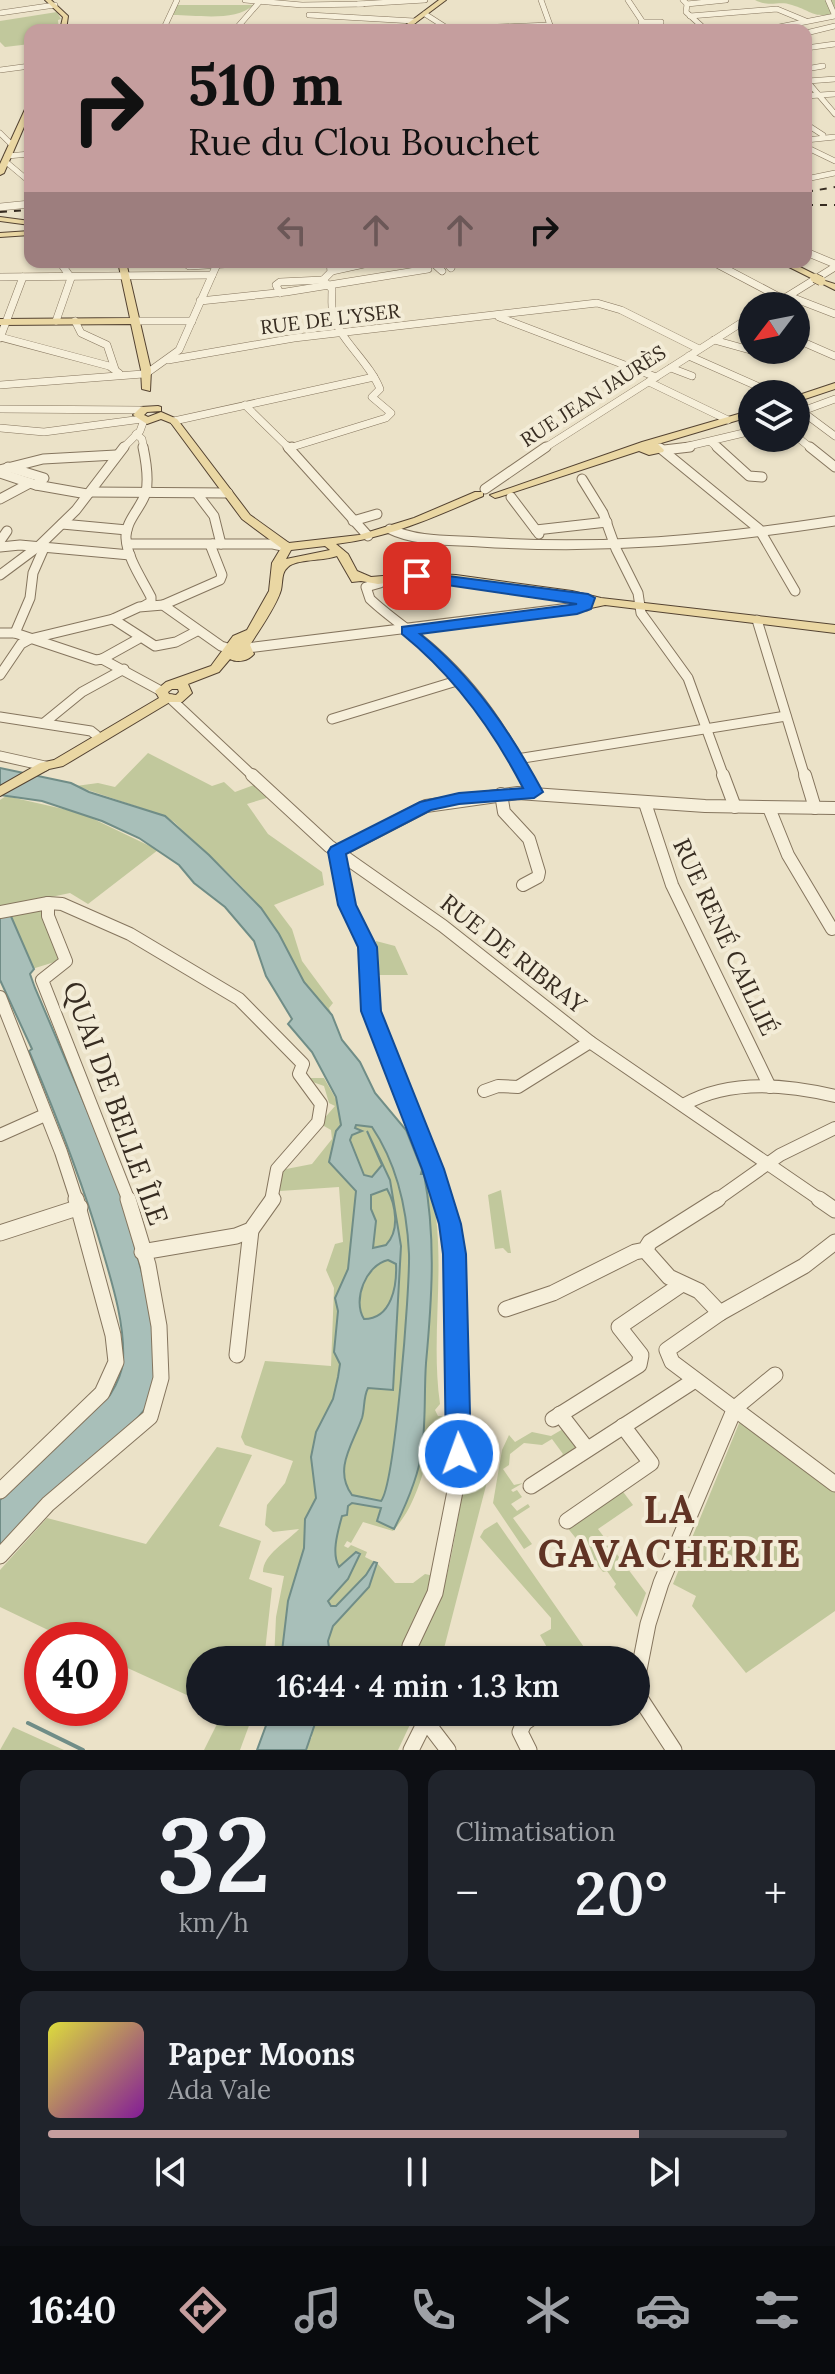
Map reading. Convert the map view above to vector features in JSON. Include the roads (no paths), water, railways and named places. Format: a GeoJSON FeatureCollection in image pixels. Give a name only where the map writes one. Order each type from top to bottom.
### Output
{"type":"FeatureCollection","features":[{"type":"Feature","properties":{"kind":"main road"},"geometry":{"type":"LineString","coordinates":[[48,0],[66,17],[64,24]]}},
{"type":"Feature","properties":{"kind":"main road"},"geometry":{"type":"LineString","coordinates":[[410,24],[440,2]]}},
{"type":"Feature","properties":{"kind":"main road"},"geometry":{"type":"LineString","coordinates":[[5,163],[24,119]]}},
{"type":"Feature","properties":{"kind":"main road"},"geometry":{"type":"LineString","coordinates":[[0,219],[24,222]]}},
{"type":"Feature","properties":{"kind":"main road"},"geometry":{"type":"LineString","coordinates":[[0,235],[24,233]]}},
{"type":"Feature","properties":{"kind":"main road"},"geometry":{"type":"LineString","coordinates":[[123,268],[151,402],[143,414]]}},
{"type":"Feature","properties":{"kind":"main road"},"geometry":{"type":"LineString","coordinates":[[795,268],[835,287]]}},
{"type":"Feature","properties":{"kind":"main road"},"geometry":{"type":"LineString","coordinates":[[2,322],[134,321]]}},
{"type":"Feature","properties":{"kind":"main road"},"geometry":{"type":"LineString","coordinates":[[810,394],[835,386]]}},
{"type":"Feature","properties":{"kind":"main road"},"geometry":{"type":"LineString","coordinates":[[149,392],[159,414]]}},
{"type":"Feature","properties":{"kind":"main road"},"geometry":{"type":"LineString","coordinates":[[143,414],[159,414],[175,423],[228,493],[255,523],[277,538],[287,555]]}},
{"type":"Feature","properties":{"kind":"main road"},"geometry":{"type":"LineString","coordinates":[[287,555],[333,549],[488,492],[526,485],[622,454],[654,448],[672,438],[738,417]]}},
{"type":"Feature","properties":{"kind":"main road"},"geometry":{"type":"LineString","coordinates":[[333,549],[366,580],[380,583],[412,581],[835,629]]}},
{"type":"Feature","properties":{"kind":"main road"},"geometry":{"type":"LineString","coordinates":[[0,792],[45,766],[58,763],[218,667],[238,650],[270,601],[287,555]]}},
{"type":"Feature","properties":{"kind":"main road"},"geometry":{"type":"LineString","coordinates":[[350,568],[358,584],[366,587],[412,581]]}},
{"type":"Feature","properties":{"kind":"main road"},"geometry":{"type":"LineString","coordinates":[[45,766],[48,761],[173,695]]}},
{"type":"Feature","properties":{"kind":"street"},"geometry":{"type":"LineString","coordinates":[[166,24],[176,0]]}},
{"type":"Feature","properties":{"kind":"street"},"geometry":{"type":"LineString","coordinates":[[245,0],[344,5],[425,0],[440,2]]}},
{"type":"Feature","properties":{"kind":"street"},"geometry":{"type":"LineString","coordinates":[[541,0],[550,24]]}},
{"type":"Feature","properties":{"kind":"street"},"geometry":{"type":"LineString","coordinates":[[628,0],[641,22],[662,22]]}},
{"type":"Feature","properties":{"kind":"street"},"geometry":{"type":"LineString","coordinates":[[699,24],[686,12],[685,2],[726,0]]}},
{"type":"Feature","properties":{"kind":"street"},"geometry":{"type":"LineString","coordinates":[[793,24],[835,16],[828,0]]}},
{"type":"Feature","properties":{"kind":"street"},"geometry":{"type":"LineString","coordinates":[[240,24],[261,1]]}},
{"type":"Feature","properties":{"kind":"street"},"geometry":{"type":"LineString","coordinates":[[0,13],[55,5]]}},
{"type":"Feature","properties":{"kind":"street"},"geometry":{"type":"LineString","coordinates":[[690,16],[780,9],[806,21]]}},
{"type":"Feature","properties":{"kind":"street"},"geometry":{"type":"LineString","coordinates":[[749,11],[774,24]]}},
{"type":"Feature","properties":{"kind":"street"},"geometry":{"type":"LineString","coordinates":[[425,14],[440,24]]}},
{"type":"Feature","properties":{"kind":"street"},"geometry":{"type":"LineString","coordinates":[[309,15],[414,21]]}},
{"type":"Feature","properties":{"kind":"street"},"geometry":{"type":"LineString","coordinates":[[474,17],[476,24]]}},
{"type":"Feature","properties":{"kind":"street"},"geometry":{"type":"LineString","coordinates":[[812,32],[835,26]]}},
{"type":"Feature","properties":{"kind":"street"},"geometry":{"type":"LineString","coordinates":[[812,47],[835,44]]}},
{"type":"Feature","properties":{"kind":"street"},"geometry":{"type":"LineString","coordinates":[[812,68],[823,66]]}},
{"type":"Feature","properties":{"kind":"street"},"geometry":{"type":"LineString","coordinates":[[0,70],[24,67]]}},
{"type":"Feature","properties":{"kind":"street"},"geometry":{"type":"LineString","coordinates":[[812,80],[835,79]]}},
{"type":"Feature","properties":{"kind":"street"},"geometry":{"type":"LineString","coordinates":[[812,85],[835,114]]}},
{"type":"Feature","properties":{"kind":"street"},"geometry":{"type":"LineString","coordinates":[[812,96],[835,94]]}},
{"type":"Feature","properties":{"kind":"street"},"geometry":{"type":"LineString","coordinates":[[812,128],[823,135]]}},
{"type":"Feature","properties":{"kind":"street"},"geometry":{"type":"LineString","coordinates":[[0,133],[12,145]]}},
{"type":"Feature","properties":{"kind":"street"},"geometry":{"type":"LineString","coordinates":[[812,139],[835,137]]}},
{"type":"Feature","properties":{"kind":"street"},"geometry":{"type":"LineString","coordinates":[[0,146],[12,145]]}},
{"type":"Feature","properties":{"kind":"street"},"geometry":{"type":"LineString","coordinates":[[812,150],[835,161]]}},
{"type":"Feature","properties":{"kind":"street"},"geometry":{"type":"LineString","coordinates":[[812,156],[821,154]]}},
{"type":"Feature","properties":{"kind":"street"},"geometry":{"type":"LineString","coordinates":[[5,163],[24,156]]}},
{"type":"Feature","properties":{"kind":"street"},"geometry":{"type":"LineString","coordinates":[[5,163],[24,176]]}},
{"type":"Feature","properties":{"kind":"street"},"geometry":{"type":"LineString","coordinates":[[812,178],[835,173]]}},
{"type":"Feature","properties":{"kind":"street"},"geometry":{"type":"LineString","coordinates":[[0,207],[24,205]]}},
{"type":"Feature","properties":{"kind":"street"},"geometry":{"type":"LineString","coordinates":[[812,255],[835,265]]}},
{"type":"Feature","properties":{"kind":"street"},"geometry":{"type":"LineString","coordinates":[[797,292],[835,265]]}},
{"type":"Feature","properties":{"kind":"street"},"geometry":{"type":"LineString","coordinates":[[64,268],[70,276]]}},
{"type":"Feature","properties":{"kind":"street"},"geometry":{"type":"LineString","coordinates":[[23,277],[2,322],[0,338],[117,371],[145,374],[168,360],[185,340],[215,268]]}},
{"type":"Feature","properties":{"kind":"street"},"geometry":{"type":"LineString","coordinates":[[326,283],[330,268]]}},
{"type":"Feature","properties":{"kind":"street"},"geometry":{"type":"LineString","coordinates":[[200,301],[280,293],[413,268]]}},
{"type":"Feature","properties":{"kind":"street"},"geometry":{"type":"LineString","coordinates":[[436,268],[442,271]]}},
{"type":"Feature","properties":{"kind":"street"},"geometry":{"type":"LineString","coordinates":[[726,268],[776,292]]}},
{"type":"Feature","properties":{"kind":"street"},"geometry":{"type":"LineString","coordinates":[[0,277],[212,275]]}},
{"type":"Feature","properties":{"kind":"street"},"geometry":{"type":"LineString","coordinates":[[56,321],[70,276]]}},
{"type":"Feature","properties":{"kind":"street"},"geometry":{"type":"LineString","coordinates":[[289,448],[391,415],[372,397],[380,389],[373,371],[341,333],[333,315],[332,289],[326,283]]}},
{"type":"Feature","properties":{"kind":"street","name":"RUE DE L'YSER"},"geometry":{"type":"LineString","coordinates":[[168,360],[294,338],[602,304],[699,349]]}},
{"type":"Feature","properties":{"kind":"street"},"geometry":{"type":"LineString","coordinates":[[810,305],[835,314]]}},
{"type":"Feature","properties":{"kind":"street"},"geometry":{"type":"LineString","coordinates":[[490,317],[652,379],[728,420]]}},
{"type":"Feature","properties":{"kind":"street"},"geometry":{"type":"LineString","coordinates":[[75,321],[81,333],[107,345],[117,371]]}},
{"type":"Feature","properties":{"kind":"street"},"geometry":{"type":"LineString","coordinates":[[134,321],[192,321]]}},
{"type":"Feature","properties":{"kind":"street","name":"RUE JEAN JAURÈS"},"geometry":{"type":"LineString","coordinates":[[488,492],[652,379],[738,325]]}},
{"type":"Feature","properties":{"kind":"street"},"geometry":{"type":"LineString","coordinates":[[714,340],[738,347]]}},
{"type":"Feature","properties":{"kind":"street"},"geometry":{"type":"LineString","coordinates":[[810,345],[835,356]]}},
{"type":"Feature","properties":{"kind":"street"},"geometry":{"type":"LineString","coordinates":[[689,356],[743,380]]}},
{"type":"Feature","properties":{"kind":"street"},"geometry":{"type":"LineString","coordinates":[[671,368],[692,376]]}},
{"type":"Feature","properties":{"kind":"street"},"geometry":{"type":"LineString","coordinates":[[0,385],[117,371]]}},
{"type":"Feature","properties":{"kind":"street"},"geometry":{"type":"LineString","coordinates":[[175,423],[374,377]]}},
{"type":"Feature","properties":{"kind":"street"},"geometry":{"type":"LineString","coordinates":[[810,407],[832,400]]}},
{"type":"Feature","properties":{"kind":"street"},"geometry":{"type":"LineString","coordinates":[[245,405],[289,448],[368,536]]}},
{"type":"Feature","properties":{"kind":"street"},"geometry":{"type":"LineString","coordinates":[[0,409],[143,414]]}},
{"type":"Feature","properties":{"kind":"street"},"geometry":{"type":"LineString","coordinates":[[0,428],[44,432],[143,414]]}},
{"type":"Feature","properties":{"kind":"street"},"geometry":{"type":"LineString","coordinates":[[0,575],[40,548],[62,524],[136,434],[143,414]]}},
{"type":"Feature","properties":{"kind":"street"},"geometry":{"type":"LineString","coordinates":[[810,419],[835,436]]}},
{"type":"Feature","properties":{"kind":"street"},"geometry":{"type":"LineString","coordinates":[[1,670],[32,640],[113,619],[151,602],[130,555],[127,530],[146,492],[147,467],[142,439],[136,434]]}},
{"type":"Feature","properties":{"kind":"street"},"geometry":{"type":"LineString","coordinates":[[654,448],[711,442],[738,435]]}},
{"type":"Feature","properties":{"kind":"street"},"geometry":{"type":"LineString","coordinates":[[711,442],[749,476],[762,477]]}},
{"type":"Feature","properties":{"kind":"street"},"geometry":{"type":"LineString","coordinates":[[810,447],[835,467]]}},
{"type":"Feature","properties":{"kind":"street"},"geometry":{"type":"LineString","coordinates":[[654,448],[673,458],[761,532],[795,591]]}},
{"type":"Feature","properties":{"kind":"street"},"geometry":{"type":"LineString","coordinates":[[3,470],[21,461],[47,457],[116,455]]}},
{"type":"Feature","properties":{"kind":"street"},"geometry":{"type":"LineString","coordinates":[[3,470],[33,484],[89,493],[228,493]]}},
{"type":"Feature","properties":{"kind":"street"},"geometry":{"type":"LineString","coordinates":[[0,499],[44,478],[3,470]]}},
{"type":"Feature","properties":{"kind":"street"},"geometry":{"type":"LineString","coordinates":[[582,479],[607,522],[638,593],[641,613],[688,678],[735,807]]}},
{"type":"Feature","properties":{"kind":"street"},"geometry":{"type":"LineString","coordinates":[[198,495],[214,516],[217,544]]}},
{"type":"Feature","properties":{"kind":"street"},"geometry":{"type":"LineString","coordinates":[[511,497],[536,530],[543,546]]}},
{"type":"Feature","properties":{"kind":"street"},"geometry":{"type":"LineString","coordinates":[[353,521],[377,514]]}},
{"type":"Feature","properties":{"kind":"street"},"geometry":{"type":"LineString","coordinates":[[390,529],[404,536],[543,546],[615,545],[665,544],[835,521]]}},
{"type":"Feature","properties":{"kind":"street"},"geometry":{"type":"LineString","coordinates":[[536,530],[607,522]]}},
{"type":"Feature","properties":{"kind":"street"},"geometry":{"type":"LineString","coordinates":[[62,524],[127,530]]}},
{"type":"Feature","properties":{"kind":"street"},"geometry":{"type":"LineString","coordinates":[[0,541],[7,531]]}},
{"type":"Feature","properties":{"kind":"street"},"geometry":{"type":"LineString","coordinates":[[129,544],[273,544],[287,555]]}},
{"type":"Feature","properties":{"kind":"street"},"geometry":{"type":"LineString","coordinates":[[143,606],[163,605],[220,580],[222,575],[211,547],[217,544]]}},
{"type":"Feature","properties":{"kind":"street"},"geometry":{"type":"LineString","coordinates":[[0,547],[130,555]]}},
{"type":"Feature","properties":{"kind":"street"},"geometry":{"type":"LineString","coordinates":[[0,633],[15,633],[30,598],[40,548]]}},
{"type":"Feature","properties":{"kind":"street"},"geometry":{"type":"LineString","coordinates":[[380,583],[366,587],[366,593],[381,610],[433,650],[460,680],[517,759],[534,792]]}},
{"type":"Feature","properties":{"kind":"street"},"geometry":{"type":"LineString","coordinates":[[163,605],[215,642],[238,650],[407,631],[591,603]]}},
{"type":"Feature","properties":{"kind":"street"},"geometry":{"type":"LineString","coordinates":[[113,619],[138,639],[160,646],[197,631]]}},
{"type":"Feature","properties":{"kind":"street"},"geometry":{"type":"LineString","coordinates":[[757,620],[815,808]]}},
{"type":"Feature","properties":{"kind":"street","name":"RUE DE RIBRAY"},"geometry":{"type":"LineString","coordinates":[[15,633],[102,659],[173,695],[232,758],[337,852],[443,926],[590,1042],[835,1210]]}},
{"type":"Feature","properties":{"kind":"street"},"geometry":{"type":"LineString","coordinates":[[102,659],[138,639]]}},
{"type":"Feature","properties":{"kind":"street"},"geometry":{"type":"LineString","coordinates":[[44,723],[86,690],[124,669]]}},
{"type":"Feature","properties":{"kind":"street"},"geometry":{"type":"LineString","coordinates":[[332,719],[460,680]]}},
{"type":"Feature","properties":{"kind":"street"},"geometry":{"type":"LineString","coordinates":[[72,686],[86,690]]}},
{"type":"Feature","properties":{"kind":"street"},"geometry":{"type":"LineString","coordinates":[[517,759],[786,716]]}},
{"type":"Feature","properties":{"kind":"street"},"geometry":{"type":"LineString","coordinates":[[0,717],[91,731],[96,735]]}},
{"type":"Feature","properties":{"kind":"street"},"geometry":{"type":"LineString","coordinates":[[0,756],[45,766]]}},
{"type":"Feature","properties":{"kind":"street"},"geometry":{"type":"LineString","coordinates":[[412,1646],[435,1593],[459,1471],[454,1254],[441,1191],[371,1011],[368,947],[347,905],[337,852],[426,806],[501,794],[534,792],[645,803],[835,808]]}},
{"type":"Feature","properties":{"kind":"street"},"geometry":{"type":"LineString","coordinates":[[501,794],[504,812],[529,839],[539,872],[538,877],[523,885]]}},
{"type":"Feature","properties":{"kind":"street","name":"RUE RENÉ CAILLIÉ"},"geometry":{"type":"LineString","coordinates":[[645,803],[672,885],[770,1087]]}},
{"type":"Feature","properties":{"kind":"street"},"geometry":{"type":"LineString","coordinates":[[769,808],[793,865],[834,928],[817,932]]}},
{"type":"Feature","properties":{"kind":"street"},"geometry":{"type":"LineString","coordinates":[[0,912],[48,903],[71,907],[130,934],[239,999],[303,1064],[299,1074],[321,1104],[320,1118],[277,1169],[274,1197],[251,1230],[237,1355]]}},
{"type":"Feature","properties":{"kind":"street","name":"QUAI DE BELLE ÎLE"},"geometry":{"type":"LineString","coordinates":[[0,1556],[48,1504],[150,1417],[157,1405],[164,1360],[161,1333],[121,1175],[42,980],[66,961],[48,916],[48,903]]}},
{"type":"Feature","properties":{"kind":"street"},"geometry":{"type":"LineString","coordinates":[[0,997],[4,1019],[80,1207],[113,1335],[114,1372],[102,1393],[0,1491]]}},
{"type":"Feature","properties":{"kind":"street"},"geometry":{"type":"LineString","coordinates":[[484,1091],[498,1086],[518,1087],[590,1042]]}},
{"type":"Feature","properties":{"kind":"street"},"geometry":{"type":"LineString","coordinates":[[683,1105],[718,1091],[770,1087],[802,1088],[835,1096]]}},
{"type":"Feature","properties":{"kind":"street"},"geometry":{"type":"LineString","coordinates":[[0,1135],[45,1115]]}},
{"type":"Feature","properties":{"kind":"street"},"geometry":{"type":"LineString","coordinates":[[506,1309],[553,1293],[635,1252],[645,1250],[659,1237],[768,1163],[835,1128]]}},
{"type":"Feature","properties":{"kind":"street"},"geometry":{"type":"LineString","coordinates":[[0,1233],[80,1207]]}},
{"type":"Feature","properties":{"kind":"street"},"geometry":{"type":"LineString","coordinates":[[142,1252],[236,1236],[251,1230]]}},
{"type":"Feature","properties":{"kind":"street"},"geometry":{"type":"LineString","coordinates":[[835,1242],[804,1266],[720,1313],[667,1350],[672,1362],[835,1484]]}},
{"type":"Feature","properties":{"kind":"street"},"geometry":{"type":"LineString","coordinates":[[645,1250],[669,1277],[699,1291],[720,1313]]}},
{"type":"Feature","properties":{"kind":"street"},"geometry":{"type":"LineString","coordinates":[[587,1449],[556,1417],[639,1365],[641,1355],[619,1327],[682,1284]]}},
{"type":"Feature","properties":{"kind":"street"},"geometry":{"type":"LineString","coordinates":[[643,1646],[654,1602],[735,1408],[775,1375]]}},
{"type":"Feature","properties":{"kind":"street"},"geometry":{"type":"LineString","coordinates":[[531,1486],[695,1380]]}},
{"type":"Feature","properties":{"kind":"street"},"geometry":{"type":"LineString","coordinates":[[567,1521],[651,1463],[623,1426]]}},
{"type":"Feature","properties":{"kind":"street"},"geometry":{"type":"LineString","coordinates":[[650,1716],[674,1750]]}},
{"type":"Feature","properties":{"kind":"street"},"geometry":{"type":"LineString","coordinates":[[411,1750],[419,1726]]}},
{"type":"Feature","properties":{"kind":"street"},"geometry":{"type":"LineString","coordinates":[[429,1726],[448,1750]]}},
{"type":"Feature","properties":{"kind":"street"},"geometry":{"type":"LineString","coordinates":[[523,1726],[520,1732],[529,1750]]}},
{"type":"Feature","properties":{"kind":"water"},"geometry":{"type":"Polygon","coordinates":[[[0,768],[71,783],[89,792],[165,816],[209,855],[261,908],[279,934],[304,982],[332,1015],[342,1040],[360,1062],[375,1093],[406,1130],[421,1174],[424,1174],[432,1268],[424,1428],[418,1470],[394,1529],[377,1521],[381,1508],[352,1503],[348,1506],[347,1515],[342,1516],[335,1549],[339,1567],[356,1552],[360,1554],[348,1579],[328,1601],[331,1606],[336,1606],[366,1575],[374,1562],[377,1563],[369,1587],[333,1626],[329,1646],[283,1646],[288,1601],[304,1548],[305,1519],[316,1498],[311,1457],[316,1432],[333,1399],[340,1364],[334,1352],[338,1311],[335,1298],[348,1269],[356,1191],[329,1162],[336,1131],[341,1125],[336,1097],[312,1052],[288,1024],[292,1019],[266,976],[254,941],[225,907],[194,883],[179,865],[139,838],[102,821],[42,801],[0,795],[0,768]],[[356,1125],[355,1128],[362,1131],[352,1135],[350,1140],[364,1175],[372,1177],[382,1165],[367,1131],[390,1180],[401,1246],[393,1390],[368,1388],[362,1418],[344,1466],[344,1476],[352,1495],[381,1501],[391,1460],[401,1384],[409,1273],[408,1237],[403,1204],[388,1156],[372,1127],[356,1125]],[[387,1189],[371,1195],[371,1209],[376,1221],[373,1248],[386,1245],[393,1233],[393,1203],[387,1189]],[[388,1260],[373,1269],[363,1284],[360,1302],[364,1319],[381,1313],[391,1299],[396,1264],[388,1260]]]}},
{"type":"Feature","properties":{"kind":"water"},"geometry":{"type":"Polygon","coordinates":[[[10,914],[34,969],[30,974],[35,988],[117,1180],[150,1303],[159,1355],[151,1402],[136,1420],[0,1549],[0,1500],[32,1466],[110,1395],[119,1379],[123,1361],[118,1306],[95,1225],[69,1149],[29,1051],[32,1049],[0,980],[0,916],[10,914]]]}},
{"type":"Feature","properties":{"kind":"water"},"geometry":{"type":"Polygon","coordinates":[[[266,1726],[314,1726],[306,1750],[257,1750],[266,1726]]]}},
{"type":"Feature","properties":{"kind":"waterway"},"geometry":{"type":"LineString","coordinates":[[34,1726],[83,1750]]}},
{"type":"Feature","properties":{"kind":"railway"},"geometry":{"type":"LineString","coordinates":[[812,191],[835,187]]}},
{"type":"Feature","properties":{"kind":"railway"},"geometry":{"type":"LineString","coordinates":[[812,205],[835,205]]}},
{"type":"Feature","properties":{"kind":"railway"},"geometry":{"type":"LineString","coordinates":[[0,212],[24,210]]}},
{"type":"Feature","properties":{"kind":"district","name":"LA GAVACHERIE"},"geometry":{"type":"Point","coordinates":[670,1532]}}]}
